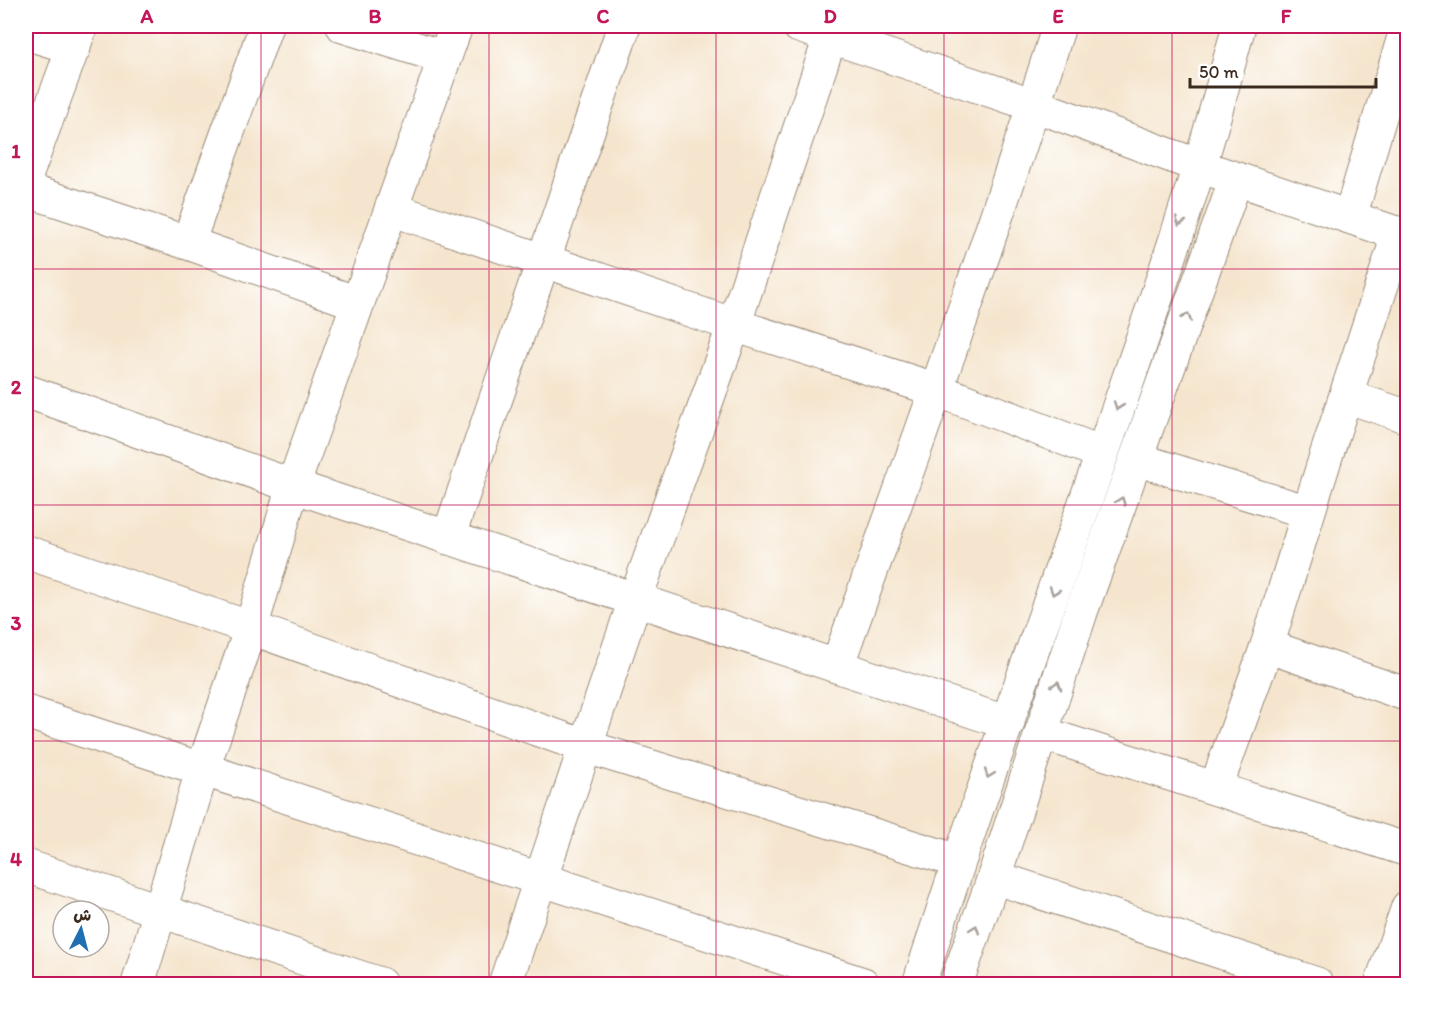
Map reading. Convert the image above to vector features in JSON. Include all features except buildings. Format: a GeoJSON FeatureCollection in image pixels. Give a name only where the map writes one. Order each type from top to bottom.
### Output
{"type":"FeatureCollection","features":[{"type":"Feature","properties":{"kind":"street"},"geometry":{"type":"LineString","coordinates":[[188,243],[266,26]]}},
{"type":"Feature","properties":{"kind":"street"},"geometry":{"type":"LineString","coordinates":[[343,26],[443,57]]}},
{"type":"Feature","properties":{"kind":"street"},"geometry":{"type":"LineString","coordinates":[[138,984],[202,771],[251,628],[293,486],[443,57],[456,26]]}},
{"type":"Feature","properties":{"kind":"street"},"geometry":{"type":"LineString","coordinates":[[447,538],[624,26]]}},
{"type":"Feature","properties":{"kind":"street"},"geometry":{"type":"LineString","coordinates":[[799,26],[832,31],[1199,166],[1403,235],[1346,396],[1267,646],[1216,787]]}},
{"type":"Feature","properties":{"kind":"street"},"geometry":{"type":"LineString","coordinates":[[837,666],[937,390],[1059,26]]}},
{"type":"Feature","properties":{"kind":"street"},"geometry":{"type":"LineString","coordinates":[[919,984],[958,861],[1102,453],[1199,166],[1239,26]]}},
{"type":"Feature","properties":{"kind":"street"},"geometry":{"type":"LineString","coordinates":[[505,984],[635,600],[734,325],[832,31]]}},
{"type":"Feature","properties":{"kind":"street"},"geometry":{"type":"LineString","coordinates":[[26,33],[77,37],[26,176]]}},
{"type":"Feature","properties":{"kind":"street"},"geometry":{"type":"LineString","coordinates":[[1350,217],[1406,37]]}},
{"type":"Feature","properties":{"kind":"street"},"geometry":{"type":"LineString","coordinates":[[956,984],[994,877],[1081,612],[1236,179]]}},
{"type":"Feature","properties":{"kind":"street"},"geometry":{"type":"LineString","coordinates":[[26,190],[188,243],[357,303]]}},
{"type":"Feature","properties":{"kind":"street"},"geometry":{"type":"LineString","coordinates":[[391,209],[734,325],[937,390],[1102,453]]}},
{"type":"Feature","properties":{"kind":"street"},"geometry":{"type":"LineString","coordinates":[[26,392],[447,538],[1008,723]]}},
{"type":"Feature","properties":{"kind":"street"},"geometry":{"type":"LineString","coordinates":[[1346,396],[1407,417]]}},
{"type":"Feature","properties":{"kind":"street"},"geometry":{"type":"LineString","coordinates":[[1136,459],[1308,512]]}},
{"type":"Feature","properties":{"kind":"street"},"geometry":{"type":"LineString","coordinates":[[26,552],[251,628],[587,747],[958,861]]}},
{"type":"Feature","properties":{"kind":"street"},"geometry":{"type":"LineString","coordinates":[[1267,646],[1407,695]]}},
{"type":"Feature","properties":{"kind":"street"},"geometry":{"type":"LineString","coordinates":[[26,712],[863,984]]}},
{"type":"Feature","properties":{"kind":"street"},"geometry":{"type":"LineString","coordinates":[[1041,733],[1216,787],[1407,850]]}},
{"type":"Feature","properties":{"kind":"street"},"geometry":{"type":"LineString","coordinates":[[26,866],[380,984]]}},
{"type":"Feature","properties":{"kind":"street"},"geometry":{"type":"LineString","coordinates":[[994,877],[1317,984]]}},
{"type":"Feature","properties":{"kind":"street"},"geometry":{"type":"LineString","coordinates":[[1381,984],[1407,907]]}}]}
